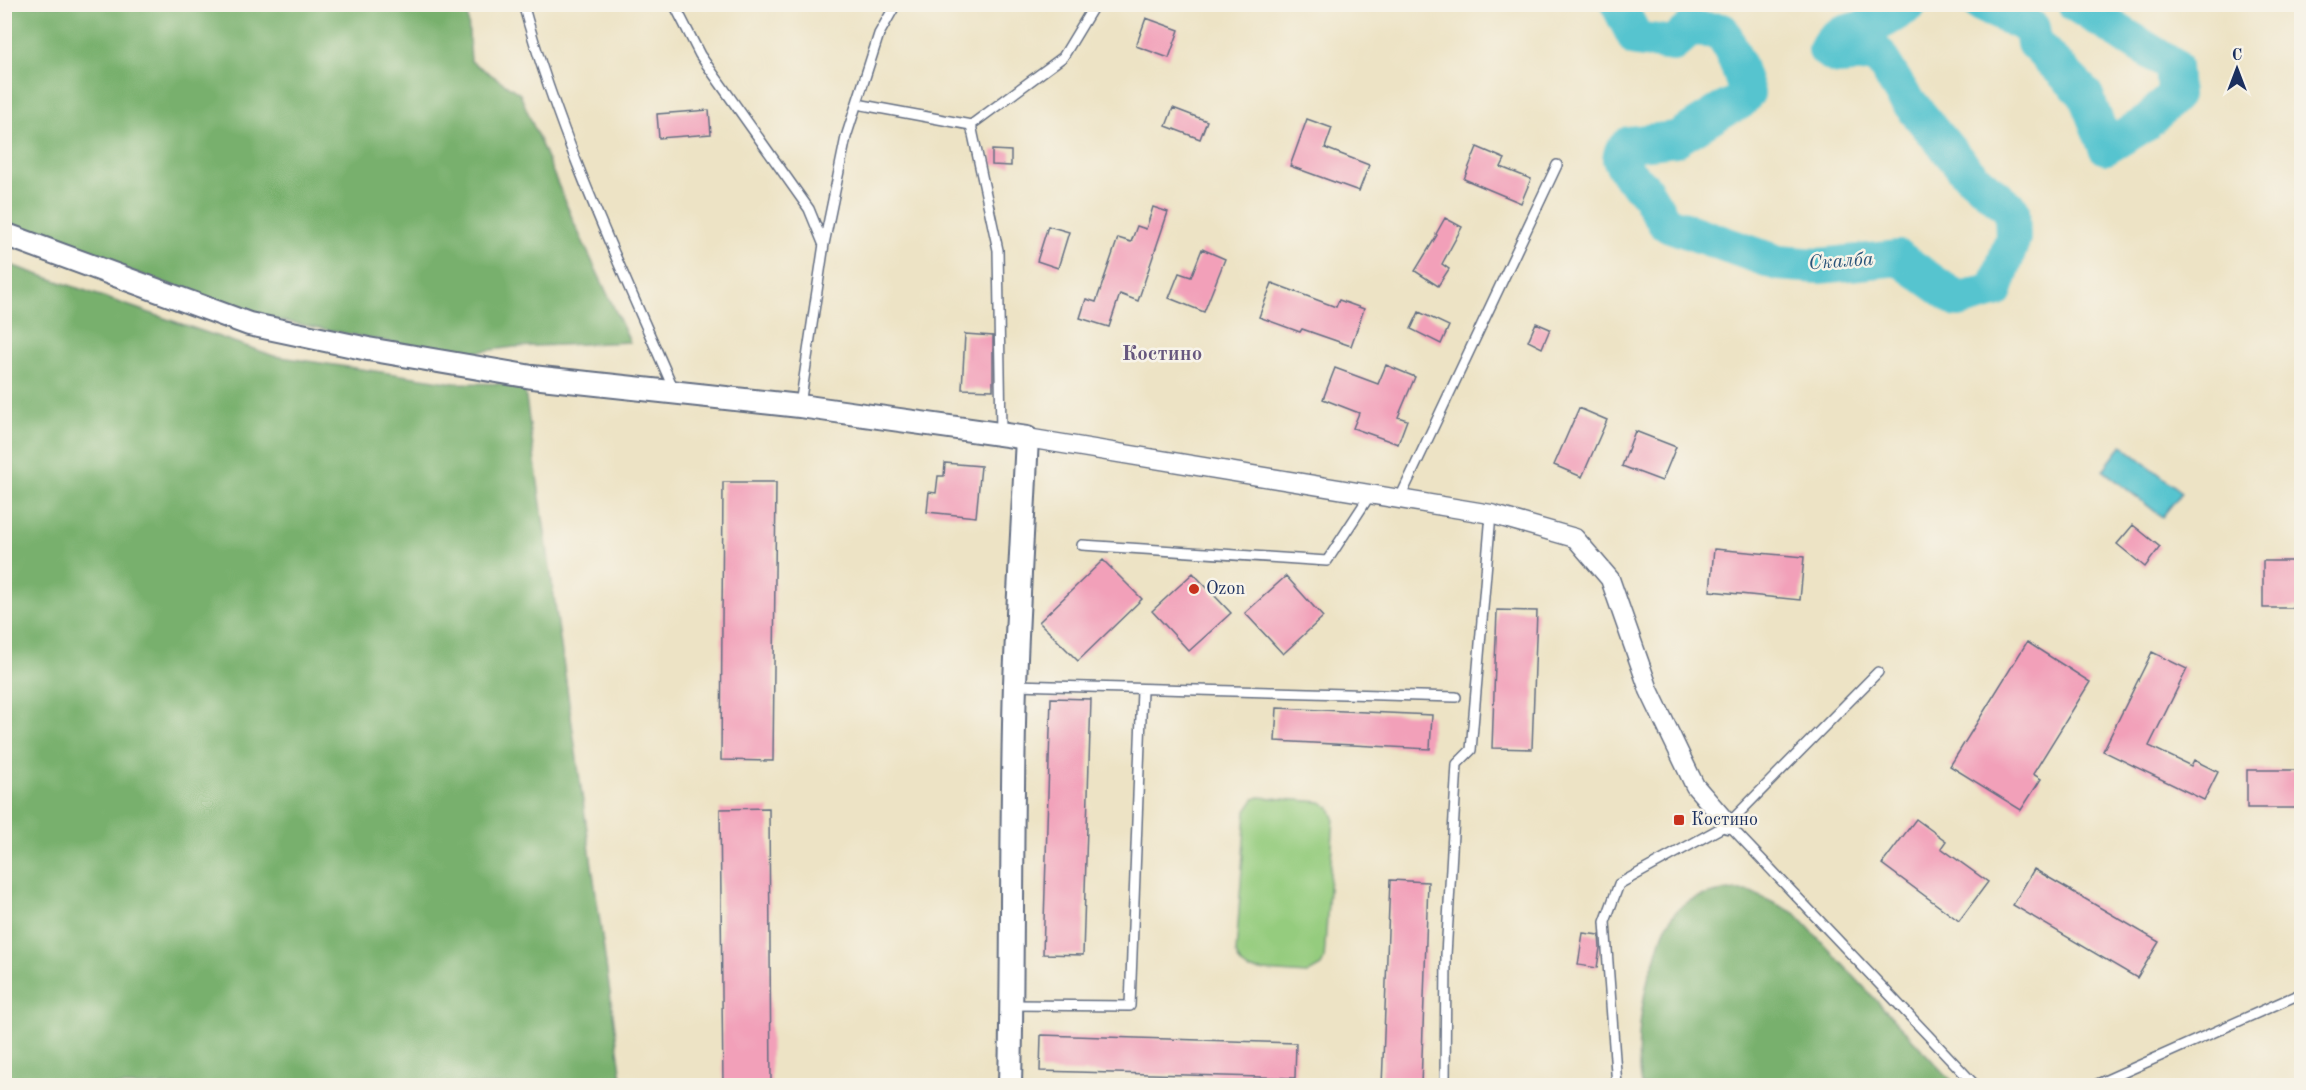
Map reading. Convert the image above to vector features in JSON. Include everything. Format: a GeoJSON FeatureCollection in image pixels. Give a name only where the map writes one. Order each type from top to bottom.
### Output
{"type":"FeatureCollection","features":[{"type":"Feature","properties":{"kind":"street"},"geometry":{"type":"LineString","coordinates":[[4,234],[249,324],[368,349],[532,377],[800,406],[1027,438],[1491,514],[1575,538],[1610,579],[1654,700],[1695,786],[1728,824]]}},
{"type":"Feature","properties":{"kind":"street"},"geometry":{"type":"LineString","coordinates":[[1010,1086],[1015,685],[1027,438]]}},
{"type":"Feature","properties":{"kind":"lane"},"geometry":{"type":"LineString","coordinates":[[524,4],[540,66],[596,210],[675,392]]}},
{"type":"Feature","properties":{"kind":"lane"},"geometry":{"type":"LineString","coordinates":[[674,4],[700,55],[809,209],[824,244]]}},
{"type":"Feature","properties":{"kind":"lane"},"geometry":{"type":"LineString","coordinates":[[800,406],[824,244],[846,137],[879,34],[896,4]]}},
{"type":"Feature","properties":{"kind":"lane"},"geometry":{"type":"LineString","coordinates":[[857,104],[971,125],[1063,57],[1095,4]]}},
{"type":"Feature","properties":{"kind":"lane"},"geometry":{"type":"LineString","coordinates":[[971,125],[998,250],[1001,434]]}},
{"type":"Feature","properties":{"kind":"lane"},"geometry":{"type":"LineString","coordinates":[[1400,498],[1557,165]]}},
{"type":"Feature","properties":{"kind":"lane"},"geometry":{"type":"LineString","coordinates":[[1082,545],[1327,561],[1370,495]]}},
{"type":"Feature","properties":{"kind":"lane"},"geometry":{"type":"LineString","coordinates":[[1445,1086],[1446,955],[1457,764],[1471,750],[1491,514]]}},
{"type":"Feature","properties":{"kind":"lane"},"geometry":{"type":"LineString","coordinates":[[1617,1086],[1605,922],[1619,884],[1728,824],[1878,672]]}},
{"type":"Feature","properties":{"kind":"lane"},"geometry":{"type":"LineString","coordinates":[[1015,685],[1455,697]]}},
{"type":"Feature","properties":{"kind":"lane"},"geometry":{"type":"LineString","coordinates":[[1012,1005],[1130,1006],[1142,690]]}},
{"type":"Feature","properties":{"kind":"lane"},"geometry":{"type":"LineString","coordinates":[[1728,824],[1976,1086]]}},
{"type":"Feature","properties":{"kind":"lane"},"geometry":{"type":"LineString","coordinates":[[2093,1086],[2301,993]]}},
{"type":"Feature","properties":{"kind":"green space"},"geometry":{"type":"Polygon","coordinates":[[[4,5],[467,5],[471,61],[520,94],[575,225],[630,342],[514,347],[453,355],[253,315],[84,254],[5,221],[4,5]]]}},
{"type":"Feature","properties":{"kind":"green space"},"geometry":{"type":"Polygon","coordinates":[[[5,263],[274,356],[455,383],[524,384],[623,1085],[5,1086],[5,263]]]}},
{"type":"Feature","properties":{"kind":"green space"},"geometry":{"type":"Polygon","coordinates":[[[1259,797],[1321,802],[1330,808],[1334,818],[1324,960],[1321,966],[1307,974],[1249,970],[1244,967],[1236,953],[1246,811],[1254,799],[1259,797]]]}},
{"type":"Feature","properties":{"kind":"green space"},"geometry":{"type":"Polygon","coordinates":[[[1723,891],[1749,891],[1795,913],[1955,1085],[1641,1085],[1638,1045],[1643,1005],[1649,976],[1665,929],[1677,910],[1692,899],[1723,891]]]}},
{"type":"Feature","properties":{"kind":"water"},"geometry":{"type":"Polygon","coordinates":[[[2122,445],[2182,492],[2162,517],[2103,470],[2122,445]]]}},
{"type":"Feature","properties":{"kind":"building"},"geometry":{"type":"Polygon","coordinates":[[[1146,18],[1179,30],[1169,58],[1136,46],[1146,18]]]}},
{"type":"Feature","properties":{"kind":"building"},"geometry":{"type":"Polygon","coordinates":[[[1173,108],[1207,121],[1200,139],[1166,126],[1173,108]]]}},
{"type":"Feature","properties":{"kind":"building"},"geometry":{"type":"Polygon","coordinates":[[[709,110],[711,134],[659,138],[657,114],[709,110]]]}},
{"type":"Feature","properties":{"kind":"building"},"geometry":{"type":"Polygon","coordinates":[[[1307,119],[1332,128],[1325,148],[1369,165],[1359,191],[1290,166],[1307,119]]]}},
{"type":"Feature","properties":{"kind":"building"},"geometry":{"type":"Polygon","coordinates":[[[1477,147],[1505,159],[1501,167],[1531,179],[1521,203],[1464,179],[1477,147]]]}},
{"type":"Feature","properties":{"kind":"building"},"geometry":{"type":"Polygon","coordinates":[[[992,150],[1011,151],[1011,166],[992,165],[992,150]]]}},
{"type":"Feature","properties":{"kind":"building"},"geometry":{"type":"Polygon","coordinates":[[[1153,207],[1168,212],[1138,301],[1120,294],[1109,327],[1080,318],[1086,299],[1096,302],[1118,238],[1131,242],[1137,226],[1146,229],[1153,207]]]}},
{"type":"Feature","properties":{"kind":"building"},"geometry":{"type":"Polygon","coordinates":[[[1445,218],[1462,227],[1442,264],[1449,269],[1438,286],[1415,271],[1445,218]]]}},
{"type":"Feature","properties":{"kind":"building"},"geometry":{"type":"Polygon","coordinates":[[[1048,226],[1069,232],[1058,268],[1037,261],[1048,226]]]}},
{"type":"Feature","properties":{"kind":"building"},"geometry":{"type":"Polygon","coordinates":[[[1202,249],[1225,259],[1204,312],[1169,298],[1179,273],[1191,277],[1202,249]]]}},
{"type":"Feature","properties":{"kind":"building"},"geometry":{"type":"Polygon","coordinates":[[[1272,283],[1336,307],[1339,300],[1364,309],[1351,346],[1302,329],[1300,332],[1259,317],[1272,283]]]}},
{"type":"Feature","properties":{"kind":"building"},"geometry":{"type":"Polygon","coordinates":[[[1419,312],[1449,326],[1441,344],[1411,329],[1419,312]]]}},
{"type":"Feature","properties":{"kind":"building"},"geometry":{"type":"Polygon","coordinates":[[[1536,323],[1550,329],[1542,348],[1528,341],[1536,323]]]}},
{"type":"Feature","properties":{"kind":"building"},"geometry":{"type":"Polygon","coordinates":[[[965,334],[993,336],[993,390],[962,389],[965,334]]]}},
{"type":"Feature","properties":{"kind":"building"},"geometry":{"type":"Polygon","coordinates":[[[1386,365],[1415,377],[1398,417],[1407,420],[1398,444],[1353,428],[1359,413],[1323,399],[1335,368],[1378,384],[1386,365]]]}},
{"type":"Feature","properties":{"kind":"building"},"geometry":{"type":"Polygon","coordinates":[[[1579,408],[1607,420],[1582,477],[1554,465],[1579,408]]]}},
{"type":"Feature","properties":{"kind":"building"},"geometry":{"type":"Polygon","coordinates":[[[1635,431],[1676,447],[1662,481],[1622,466],[1635,431]]]}},
{"type":"Feature","properties":{"kind":"building"},"geometry":{"type":"Polygon","coordinates":[[[945,463],[981,466],[976,517],[927,512],[929,492],[936,493],[938,476],[944,476],[945,463]]]}},
{"type":"Feature","properties":{"kind":"building"},"geometry":{"type":"Polygon","coordinates":[[[723,482],[776,482],[773,761],[721,760],[723,482]]]}},
{"type":"Feature","properties":{"kind":"building"},"geometry":{"type":"Polygon","coordinates":[[[2133,525],[2160,547],[2145,567],[2117,544],[2133,525]]]}},
{"type":"Feature","properties":{"kind":"building"},"geometry":{"type":"Polygon","coordinates":[[[1714,549],[1804,557],[1800,600],[1710,591],[1714,549]]]}},
{"type":"Feature","properties":{"kind":"building"},"geometry":{"type":"Polygon","coordinates":[[[1103,560],[1142,599],[1078,661],[1039,622],[1103,560]]]}},
{"type":"Feature","properties":{"kind":"building"},"geometry":{"type":"Polygon","coordinates":[[[2263,561],[2301,561],[2301,608],[2263,608],[2263,561]]]}},
{"type":"Feature","properties":{"kind":"building"},"geometry":{"type":"Polygon","coordinates":[[[1193,573],[1231,613],[1189,651],[1152,611],[1193,573]]]}},
{"type":"Feature","properties":{"kind":"building"},"geometry":{"type":"Polygon","coordinates":[[[1286,576],[1323,617],[1283,654],[1245,613],[1286,576]]]}},
{"type":"Feature","properties":{"kind":"building"},"geometry":{"type":"Polygon","coordinates":[[[1497,610],[1537,611],[1532,749],[1492,748],[1497,610]]]}},
{"type":"Feature","properties":{"kind":"building"},"geometry":{"type":"Polygon","coordinates":[[[2027,642],[2090,682],[2033,774],[2041,779],[2021,810],[1950,766],[2027,642]]]}},
{"type":"Feature","properties":{"kind":"building"},"geometry":{"type":"Polygon","coordinates":[[[2152,652],[2187,669],[2149,746],[2191,766],[2194,760],[2218,772],[2204,800],[2103,751],[2152,652]]]}},
{"type":"Feature","properties":{"kind":"building"},"geometry":{"type":"Polygon","coordinates":[[[1051,698],[1091,699],[1083,955],[1043,954],[1051,698]]]}},
{"type":"Feature","properties":{"kind":"building"},"geometry":{"type":"Polygon","coordinates":[[[1277,708],[1432,715],[1430,749],[1275,741],[1277,708]]]}},
{"type":"Feature","properties":{"kind":"building"},"geometry":{"type":"Polygon","coordinates":[[[2247,770],[2301,770],[2301,808],[2247,808],[2247,770]]]}},
{"type":"Feature","properties":{"kind":"building"},"geometry":{"type":"Polygon","coordinates":[[[769,808],[771,1086],[723,1086],[720,809],[769,808]]]}},
{"type":"Feature","properties":{"kind":"building"},"geometry":{"type":"Polygon","coordinates":[[[1916,819],[1946,841],[1941,848],[1988,882],[1959,921],[1882,864],[1916,819]]]}},
{"type":"Feature","properties":{"kind":"building"},"geometry":{"type":"Polygon","coordinates":[[[2034,869],[2159,942],[2137,978],[2013,905],[2034,869]]]}},
{"type":"Feature","properties":{"kind":"building"},"geometry":{"type":"Polygon","coordinates":[[[1390,880],[1428,882],[1421,1086],[1382,1086],[1390,880]]]}},
{"type":"Feature","properties":{"kind":"building"},"geometry":{"type":"Polygon","coordinates":[[[1583,933],[1599,935],[1597,968],[1578,965],[1583,933]]]}},
{"type":"Feature","properties":{"kind":"building"},"geometry":{"type":"Polygon","coordinates":[[[1041,1035],[1296,1043],[1295,1078],[1040,1071],[1041,1035]]]}},
{"type":"Feature","properties":{"kind":"waterway","name":"Скалба"},"geometry":{"type":"LineString","coordinates":[[1618,4],[1636,39],[1673,44],[1690,29],[1722,31],[1737,63],[1747,93],[1740,102],[1676,139],[1629,144],[1622,151],[1620,159],[1629,175],[1645,190],[1665,223],[1778,263],[1819,266],[1899,258],[1958,300],[1995,290],[2013,238],[2012,210],[1966,171],[1903,95],[1878,54],[1838,57],[1826,50],[1834,38],[1889,18],[1910,4]]}},
{"type":"Feature","properties":{"kind":"waterway","name":"Скалба"},"geometry":{"type":"LineString","coordinates":[[1980,4],[2032,28],[2034,43],[2085,94],[2106,147],[2145,124],[2175,95],[2173,66],[2075,4]]}},
{"type":"Feature","properties":{"kind":"place","name":"Ozon"},"geometry":{"type":"Point","coordinates":[1194,589]}},
{"type":"Feature","properties":{"kind":"place","name":"Костино"},"geometry":{"type":"Point","coordinates":[1679,820]}},
{"type":"Feature","properties":{"kind":"district","name":"Костино"},"geometry":{"type":"Point","coordinates":[1162,354]}}]}
